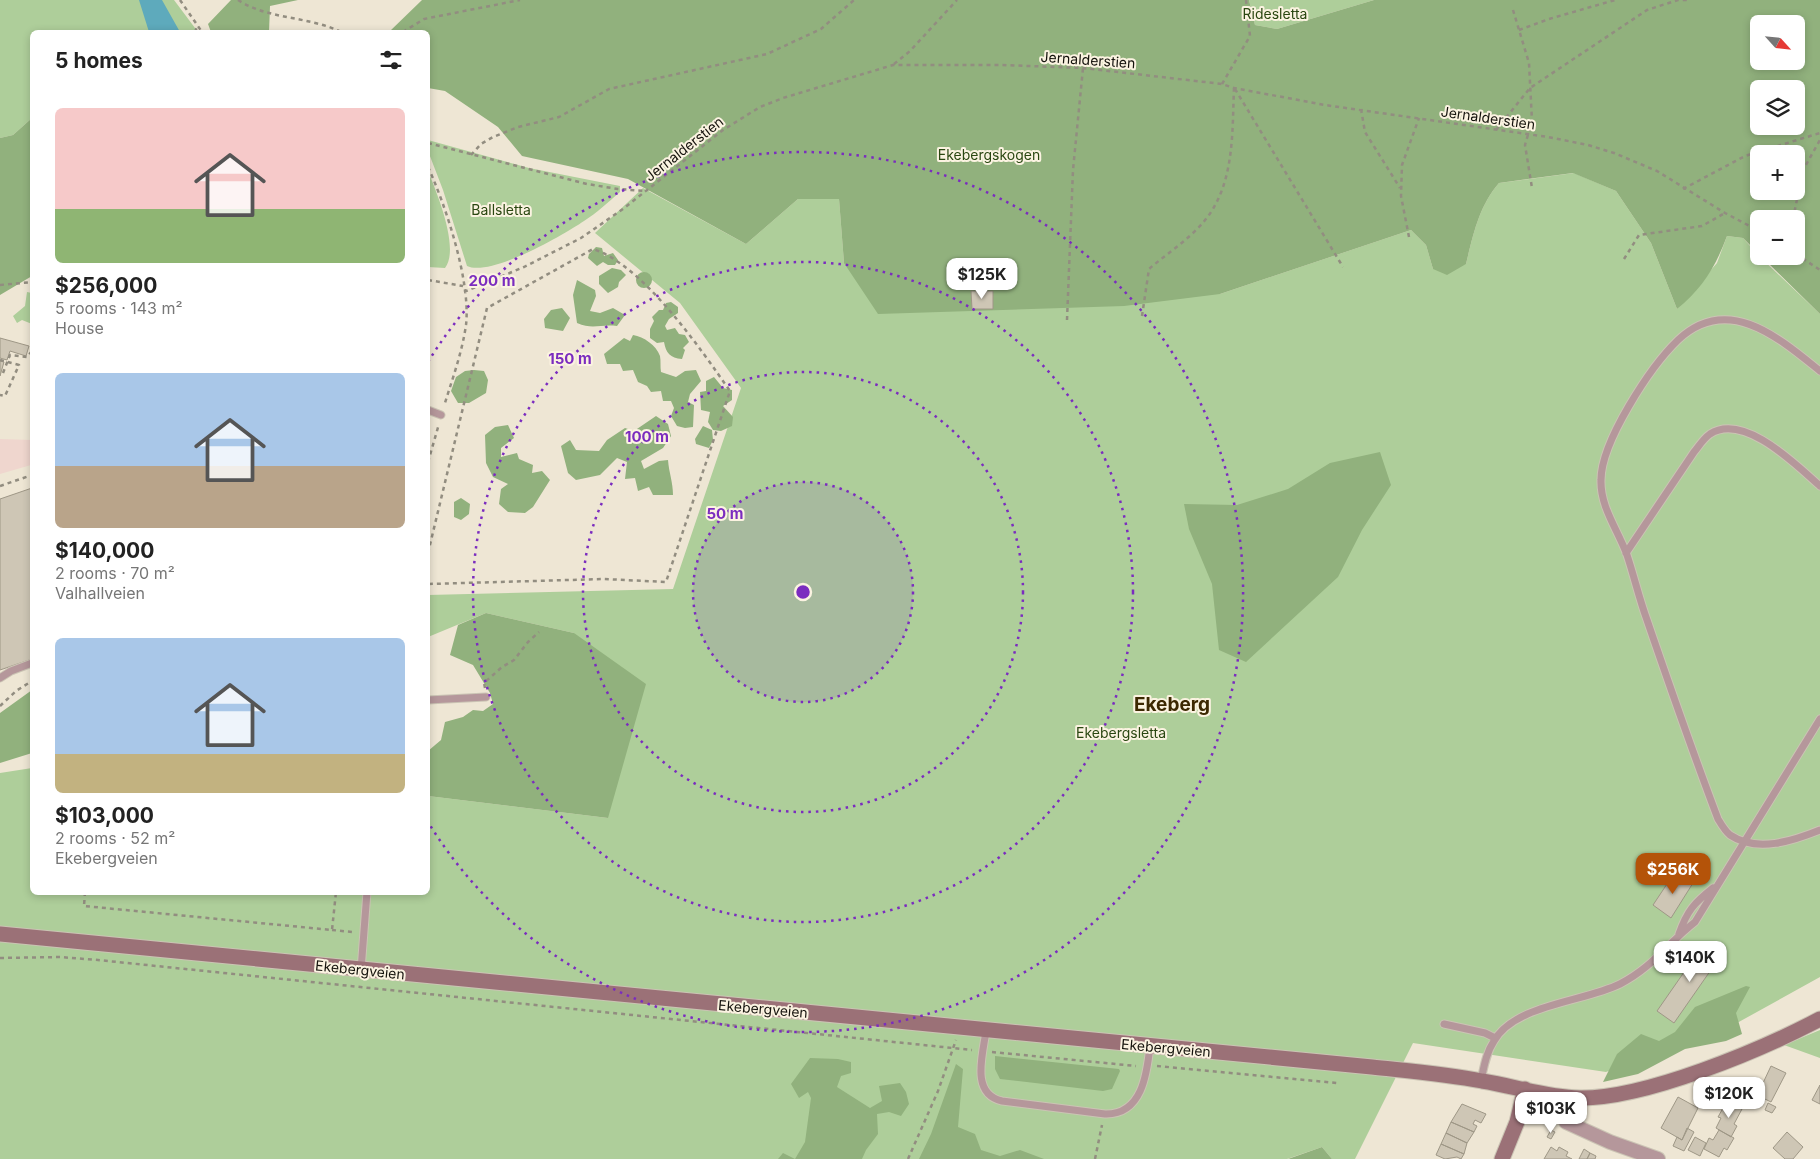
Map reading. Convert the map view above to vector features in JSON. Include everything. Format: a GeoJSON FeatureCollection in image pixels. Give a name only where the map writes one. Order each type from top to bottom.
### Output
{"type":"FeatureCollection","features":[{"type":"Feature","properties":{"kind":"street","name":"Ekebergveien"},"geometry":{"type":"LineString","coordinates":[[0,934],[1481,1080],[1578,1098],[1624,1093],[1681,1077],[1753,1050],[1820,1019]]}},
{"type":"Feature","properties":{"kind":"street"},"geometry":{"type":"LineString","coordinates":[[1502,1159],[1517,1122],[1525,1089]]}},
{"type":"Feature","properties":{"kind":"street"},"geometry":{"type":"LineString","coordinates":[[1566,1122],[1610,1142],[1658,1159]]}},
{"type":"Feature","properties":{"kind":"lane"},"geometry":{"type":"LineString","coordinates":[[1820,371],[1780,340],[1746,321],[1733,319],[1707,323],[1683,336],[1662,358],[1642,388],[1610,444],[1602,464],[1600,482],[1603,498],[1626,553],[1646,618],[1718,819],[1729,834],[1744,842],[1761,846],[1801,837],[1820,830]]}},
{"type":"Feature","properties":{"kind":"lane"},"geometry":{"type":"LineString","coordinates":[[430,411],[441,415]]}},
{"type":"Feature","properties":{"kind":"lane"},"geometry":{"type":"LineString","coordinates":[[1626,553],[1694,452],[1704,439],[1718,430],[1730,428],[1770,444],[1785,454],[1820,486]]}},
{"type":"Feature","properties":{"kind":"lane"},"geometry":{"type":"LineString","coordinates":[[0,678],[11,671],[30,664]]}},
{"type":"Feature","properties":{"kind":"lane"},"geometry":{"type":"LineString","coordinates":[[430,700],[486,697]]}},
{"type":"Feature","properties":{"kind":"lane"},"geometry":{"type":"LineString","coordinates":[[1481,1080],[1487,1054],[1495,1038],[1508,1025],[1527,1014],[1621,983],[1650,965],[1678,935],[1700,916],[1716,886],[1820,719]]}},
{"type":"Feature","properties":{"kind":"lane"},"geometry":{"type":"LineString","coordinates":[[1678,935],[1686,915],[1694,903],[1716,886]]}},
{"type":"Feature","properties":{"kind":"lane"},"geometry":{"type":"LineString","coordinates":[[361,970],[367,895]]}},
{"type":"Feature","properties":{"kind":"lane"},"geometry":{"type":"LineString","coordinates":[[1444,1024],[1485,1033],[1495,1038]]}},
{"type":"Feature","properties":{"kind":"lane"},"geometry":{"type":"LineString","coordinates":[[986,1031],[981,1079],[986,1092],[996,1100],[1106,1114],[1119,1113],[1133,1104],[1138,1097],[1148,1066],[1150,1046]]}},
{"type":"Feature","properties":{"kind":"path"},"geometry":{"type":"LineString","coordinates":[[180,0],[200,30]]}},
{"type":"Feature","properties":{"kind":"path"},"geometry":{"type":"LineString","coordinates":[[238,0],[252,7],[336,30]]}},
{"type":"Feature","properties":{"kind":"path"},"geometry":{"type":"LineString","coordinates":[[406,30],[424,20],[520,0]]}},
{"type":"Feature","properties":{"kind":"path"},"geometry":{"type":"LineString","coordinates":[[471,155],[481,144],[493,137],[518,127],[559,118],[609,89],[767,54],[821,28],[854,0]]}},
{"type":"Feature","properties":{"kind":"path"},"geometry":{"type":"LineString","coordinates":[[893,65],[910,50],[957,0]]}},
{"type":"Feature","properties":{"kind":"path"},"geometry":{"type":"LineString","coordinates":[[1222,84],[1250,36],[1246,0]]}},
{"type":"Feature","properties":{"kind":"path"},"geometry":{"type":"LineString","coordinates":[[1519,30],[1549,19],[1615,0]]}},
{"type":"Feature","properties":{"kind":"path"},"geometry":{"type":"LineString","coordinates":[[1496,130],[1530,88],[1647,10],[1678,0],[1687,0]]}},
{"type":"Feature","properties":{"kind":"path"},"geometry":{"type":"LineString","coordinates":[[1513,10],[1528,63],[1532,121],[1525,145],[1532,188]]}},
{"type":"Feature","properties":{"kind":"path","name":"Jernalderstien"},"geometry":{"type":"LineString","coordinates":[[430,144],[587,184],[646,191],[723,130],[760,107],[783,98],[893,65],[1002,65],[1083,68],[1222,84],[1234,88],[1361,109],[1528,134],[1614,153],[1657,171],[1683,189],[1750,226]]}},
{"type":"Feature","properties":{"kind":"path"},"geometry":{"type":"LineString","coordinates":[[1067,320],[1073,170],[1083,68]]}},
{"type":"Feature","properties":{"kind":"path"},"geometry":{"type":"LineString","coordinates":[[1234,88],[1343,267]]}},
{"type":"Feature","properties":{"kind":"path"},"geometry":{"type":"LineString","coordinates":[[1142,316],[1149,269],[1201,225],[1213,209],[1227,178],[1234,88]]}},
{"type":"Feature","properties":{"kind":"path"},"geometry":{"type":"LineString","coordinates":[[1361,109],[1366,132],[1401,189]]}},
{"type":"Feature","properties":{"kind":"path"},"geometry":{"type":"LineString","coordinates":[[1409,237],[1401,189],[1402,165],[1419,118]]}},
{"type":"Feature","properties":{"kind":"path"},"geometry":{"type":"LineString","coordinates":[[1683,189],[1745,156],[1820,133]]}},
{"type":"Feature","properties":{"kind":"path"},"geometry":{"type":"LineString","coordinates":[[1795,210],[1803,170],[1820,140]]}},
{"type":"Feature","properties":{"kind":"path"},"geometry":{"type":"LineString","coordinates":[[430,172],[456,248],[466,312],[464,334],[430,455]]}},
{"type":"Feature","properties":{"kind":"path"},"geometry":{"type":"LineString","coordinates":[[464,292],[565,247],[597,227],[646,191]]}},
{"type":"Feature","properties":{"kind":"path"},"geometry":{"type":"LineString","coordinates":[[1624,258],[1639,235],[1702,226],[1725,213]]}},
{"type":"Feature","properties":{"kind":"path"},"geometry":{"type":"LineString","coordinates":[[430,545],[487,308],[593,249],[607,254],[672,313],[730,391],[666,582],[604,579],[430,584]]}},
{"type":"Feature","properties":{"kind":"path"},"geometry":{"type":"LineString","coordinates":[[1805,260],[1820,270]]}},
{"type":"Feature","properties":{"kind":"path"},"geometry":{"type":"LineString","coordinates":[[430,280],[463,286]]}},
{"type":"Feature","properties":{"kind":"path"},"geometry":{"type":"LineString","coordinates":[[0,285],[30,282]]}},
{"type":"Feature","properties":{"kind":"path"},"geometry":{"type":"LineString","coordinates":[[3,373],[10,355],[27,357],[30,353]]}},
{"type":"Feature","properties":{"kind":"path"},"geometry":{"type":"LineString","coordinates":[[0,360],[19,365],[5,396],[0,396]]}},
{"type":"Feature","properties":{"kind":"path"},"geometry":{"type":"LineString","coordinates":[[0,486],[30,476]]}},
{"type":"Feature","properties":{"kind":"path"},"geometry":{"type":"LineString","coordinates":[[486,697],[484,684],[502,667],[514,660],[528,642],[539,632]]}},
{"type":"Feature","properties":{"kind":"path"},"geometry":{"type":"LineString","coordinates":[[0,706],[30,682]]}},
{"type":"Feature","properties":{"kind":"path"},"geometry":{"type":"LineString","coordinates":[[85,895],[84,906],[364,933]]}},
{"type":"Feature","properties":{"kind":"path"},"geometry":{"type":"LineString","coordinates":[[332,930],[336,895]]}},
{"type":"Feature","properties":{"kind":"path"},"geometry":{"type":"LineString","coordinates":[[0,958],[60,957],[98,960],[1102,1064],[1174,1066],[1337,1083]]}},
{"type":"Feature","properties":{"kind":"path"},"geometry":{"type":"LineString","coordinates":[[908,1159],[938,1091],[953,1048]]}},
{"type":"Feature","properties":{"kind":"path"},"geometry":{"type":"LineString","coordinates":[[1095,1159],[1106,1114]]}},
{"type":"Feature","properties":{"kind":"shaded area"},"geometry":{"type":"Polygon","coordinates":[[[0,439],[30,440],[30,465],[0,474],[0,439]]]}},
{"type":"Feature","properties":{"kind":"green space"},"geometry":{"type":"Polygon","coordinates":[[[0,0],[174,0],[196,30],[30,30],[30,120],[13,135],[0,138],[0,0]]]}},
{"type":"Feature","properties":{"kind":"green space"},"geometry":{"type":"Polygon","coordinates":[[[231,0],[298,0],[270,6],[269,30],[210,30],[208,24],[231,0]]]}},
{"type":"Feature","properties":{"kind":"green space","name":"Ekebergskogen"},"geometry":{"type":"Polygon","coordinates":[[[422,0],[1249,0],[1255,25],[1277,29],[1374,0],[1820,0],[1820,314],[1770,265],[1805,265],[1805,210],[1750,210],[1750,245],[1743,238],[1727,236],[1718,257],[1701,285],[1677,309],[1651,243],[1616,191],[1573,173],[1499,183],[1486,201],[1474,232],[1466,264],[1447,275],[1433,269],[1426,245],[1411,230],[1220,294],[1124,306],[878,314],[844,263],[839,199],[798,199],[746,244],[628,179],[522,156],[498,127],[445,91],[430,88],[430,30],[391,30],[422,0]]]}},
{"type":"Feature","properties":{"kind":"green space","name":"Ridesletta"},"geometry":{"type":"Polygon","coordinates":[[[1249,0],[1374,0],[1277,29],[1255,25],[1249,0]]]}},
{"type":"Feature","properties":{"kind":"green space"},"geometry":{"type":"Polygon","coordinates":[[[30,120],[30,277],[0,295],[0,138],[13,135],[30,120]]]}},
{"type":"Feature","properties":{"kind":"green space","name":"Ballsletta"},"geometry":{"type":"Polygon","coordinates":[[[430,141],[529,168],[620,186],[620,192],[598,211],[560,236],[508,261],[478,268],[467,266],[443,190],[430,156],[430,141]]]}},
{"type":"Feature","properties":{"kind":"green space","name":"Ekebergsletta"},"geometry":{"type":"Polygon","coordinates":[[[1574,173],[1616,191],[1651,243],[1677,309],[1717,263],[1727,236],[1743,238],[1750,246],[1750,265],[1768,265],[1820,314],[1820,977],[1737,1023],[1606,1072],[1413,1043],[1355,1159],[1332,1159],[1322,1147],[1287,1159],[0,1159],[0,773],[30,768],[30,895],[430,895],[430,796],[608,818],[574,633],[486,613],[430,636],[430,595],[673,589],[741,388],[680,303],[595,233],[643,188],[746,244],[798,199],[839,199],[844,263],[1220,294],[1411,230],[1426,245],[1433,269],[1466,264],[1474,232],[1486,201],[1499,183],[1574,173]]]}},
{"type":"Feature","properties":{"kind":"green space","name":"Ballsletta"},"geometry":{"type":"Polygon","coordinates":[[[430,176],[449,235],[449,259],[445,268],[430,267],[430,176]]]}},
{"type":"Feature","properties":{"kind":"green space"},"geometry":{"type":"Polygon","coordinates":[[[596,247],[602,248],[604,256],[613,253],[618,260],[615,265],[608,265],[603,262],[597,266],[588,258],[589,254],[596,247]]]}},
{"type":"Feature","properties":{"kind":"green space"},"geometry":{"type":"Polygon","coordinates":[[[612,268],[621,270],[626,275],[619,282],[618,287],[608,293],[599,284],[599,276],[612,268]]]}},
{"type":"Feature","properties":{"kind":"green space"},"geometry":{"type":"Polygon","coordinates":[[[641,272],[647,272],[652,277],[650,286],[641,288],[636,283],[636,277],[641,272]]]}},
{"type":"Feature","properties":{"kind":"green space"},"geometry":{"type":"Polygon","coordinates":[[[577,280],[595,290],[596,296],[590,311],[600,313],[613,308],[625,315],[617,326],[592,326],[577,323],[573,295],[577,280]]]}},
{"type":"Feature","properties":{"kind":"green space"},"geometry":{"type":"Polygon","coordinates":[[[27,292],[30,293],[30,323],[22,320],[17,323],[13,316],[25,306],[27,292]]]}},
{"type":"Feature","properties":{"kind":"green space"},"geometry":{"type":"Polygon","coordinates":[[[671,302],[678,307],[678,313],[669,319],[665,326],[667,330],[675,328],[679,334],[685,335],[689,342],[683,348],[685,350],[682,359],[669,354],[664,342],[657,343],[650,338],[650,329],[654,321],[652,317],[659,310],[663,310],[666,303],[671,302]]]}},
{"type":"Feature","properties":{"kind":"green space"},"geometry":{"type":"Polygon","coordinates":[[[562,308],[570,318],[563,331],[545,328],[544,319],[551,310],[562,308]]]}},
{"type":"Feature","properties":{"kind":"green space"},"geometry":{"type":"Polygon","coordinates":[[[633,335],[645,340],[656,348],[660,356],[661,372],[676,377],[685,371],[696,370],[701,381],[690,394],[688,402],[694,405],[693,427],[677,426],[671,416],[674,408],[671,401],[663,401],[661,391],[651,392],[647,386],[638,382],[633,370],[623,371],[620,364],[607,364],[604,354],[624,338],[630,341],[633,335]]]}},
{"type":"Feature","properties":{"kind":"green space"},"geometry":{"type":"Polygon","coordinates":[[[465,371],[484,371],[488,380],[486,393],[469,403],[458,403],[451,391],[456,377],[465,371]]]}},
{"type":"Feature","properties":{"kind":"green space"},"geometry":{"type":"Polygon","coordinates":[[[714,377],[723,388],[732,390],[732,400],[723,406],[733,417],[732,426],[721,431],[713,430],[708,422],[710,412],[701,410],[700,392],[706,391],[706,381],[714,377]]]}},
{"type":"Feature","properties":{"kind":"green space"},"geometry":{"type":"Polygon","coordinates":[[[656,416],[668,424],[671,436],[663,448],[641,461],[644,469],[659,461],[668,460],[673,495],[653,495],[649,487],[638,491],[635,478],[625,479],[627,462],[617,458],[600,475],[576,480],[568,473],[561,446],[570,440],[576,450],[599,451],[607,440],[625,428],[634,431],[656,416]]]}},
{"type":"Feature","properties":{"kind":"green space"},"geometry":{"type":"Polygon","coordinates":[[[508,425],[514,438],[501,448],[501,457],[517,453],[519,459],[533,465],[532,473],[542,471],[550,480],[533,507],[525,513],[508,512],[499,504],[501,489],[508,484],[493,477],[486,463],[485,435],[495,427],[508,425]]]}},
{"type":"Feature","properties":{"kind":"green space"},"geometry":{"type":"Polygon","coordinates":[[[703,426],[712,430],[713,440],[709,448],[696,444],[695,439],[703,426]]]}},
{"type":"Feature","properties":{"kind":"green space"},"geometry":{"type":"Polygon","coordinates":[[[1380,452],[1391,485],[1362,530],[1338,577],[1246,662],[1219,650],[1212,584],[1189,529],[1184,504],[1237,505],[1288,489],[1330,463],[1380,452]]]}},
{"type":"Feature","properties":{"kind":"green space"},"geometry":{"type":"Polygon","coordinates":[[[461,498],[470,504],[469,514],[461,520],[454,517],[454,502],[461,498]]]}},
{"type":"Feature","properties":{"kind":"green space"},"geometry":{"type":"Polygon","coordinates":[[[486,613],[574,633],[646,684],[608,818],[430,796],[430,749],[441,740],[445,722],[463,717],[473,710],[483,711],[493,704],[490,693],[473,665],[450,655],[458,625],[486,613]]]}},
{"type":"Feature","properties":{"kind":"green space"},"geometry":{"type":"Polygon","coordinates":[[[30,691],[30,754],[0,763],[0,713],[30,691]]]}},
{"type":"Feature","properties":{"kind":"green space"},"geometry":{"type":"Polygon","coordinates":[[[1746,986],[1750,987],[1736,1013],[1742,1034],[1726,1041],[1685,1049],[1638,1074],[1603,1082],[1617,1054],[1641,1034],[1659,1041],[1675,1032],[1695,1007],[1746,986]]]}},
{"type":"Feature","properties":{"kind":"green space"},"geometry":{"type":"Polygon","coordinates":[[[1820,1030],[1820,1058],[1784,1045],[1820,1030]]]}},
{"type":"Feature","properties":{"kind":"green space"},"geometry":{"type":"Polygon","coordinates":[[[995,1056],[1119,1069],[1120,1071],[1112,1089],[1103,1091],[1000,1079],[995,1069],[995,1056]]]}},
{"type":"Feature","properties":{"kind":"green space"},"geometry":{"type":"Polygon","coordinates":[[[810,1058],[838,1059],[851,1062],[851,1073],[841,1076],[837,1087],[870,1108],[882,1101],[879,1086],[900,1083],[906,1092],[909,1104],[901,1116],[889,1112],[877,1114],[878,1134],[862,1159],[795,1159],[805,1142],[811,1098],[808,1092],[799,1098],[791,1084],[810,1058]]]}},
{"type":"Feature","properties":{"kind":"green space"},"geometry":{"type":"Polygon","coordinates":[[[956,1064],[963,1069],[958,1127],[975,1134],[981,1150],[1000,1156],[1020,1150],[1044,1159],[919,1159],[931,1134],[956,1064]]]}},
{"type":"Feature","properties":{"kind":"green space"},"geometry":{"type":"Polygon","coordinates":[[[1322,1147],[1332,1159],[1288,1159],[1322,1147]]]}},
{"type":"Feature","properties":{"kind":"green space"},"geometry":{"type":"Polygon","coordinates":[[[783,1153],[795,1159],[778,1159],[783,1153]]]}},
{"type":"Feature","properties":{"kind":"water"},"geometry":{"type":"Polygon","coordinates":[[[139,0],[162,0],[179,30],[148,30],[139,0]]]}},
{"type":"Feature","properties":{"kind":"building"},"geometry":{"type":"Polygon","coordinates":[[[971,291],[993,291],[993,309],[972,309],[971,291]]]}},
{"type":"Feature","properties":{"kind":"building"},"geometry":{"type":"Polygon","coordinates":[[[0,338],[29,346],[26,356],[10,351],[7,360],[0,358],[0,338]]]}},
{"type":"Feature","properties":{"kind":"building"},"geometry":{"type":"Polygon","coordinates":[[[0,361],[4,362],[0,376],[0,361]]]}},
{"type":"Feature","properties":{"kind":"building"},"geometry":{"type":"Polygon","coordinates":[[[30,489],[30,660],[0,670],[0,499],[30,489]]]}},
{"type":"Feature","properties":{"kind":"building"},"geometry":{"type":"Polygon","coordinates":[[[1678,872],[1693,883],[1671,918],[1653,905],[1673,875],[1675,876],[1678,872]]]}},
{"type":"Feature","properties":{"kind":"building"},"geometry":{"type":"Polygon","coordinates":[[[1705,942],[1722,954],[1674,1023],[1657,1011],[1705,942]]]}},
{"type":"Feature","properties":{"kind":"building"},"geometry":{"type":"Polygon","coordinates":[[[1771,1066],[1786,1073],[1771,1102],[1747,1090],[1753,1078],[1763,1083],[1771,1066]]]}},
{"type":"Feature","properties":{"kind":"building"},"geometry":{"type":"Polygon","coordinates":[[[1820,1085],[1820,1104],[1812,1100],[1820,1085]]]}},
{"type":"Feature","properties":{"kind":"building"},"geometry":{"type":"Polygon","coordinates":[[[1678,1097],[1698,1108],[1682,1140],[1661,1128],[1678,1097]]]}},
{"type":"Feature","properties":{"kind":"building"},"geometry":{"type":"Polygon","coordinates":[[[1727,1101],[1742,1109],[1734,1124],[1737,1126],[1731,1137],[1716,1128],[1721,1118],[1718,1117],[1727,1101]]]}},
{"type":"Feature","properties":{"kind":"building"},"geometry":{"type":"Polygon","coordinates":[[[1768,1103],[1776,1107],[1772,1113],[1765,1110],[1768,1103]]]}},
{"type":"Feature","properties":{"kind":"building"},"geometry":{"type":"Polygon","coordinates":[[[1462,1104],[1486,1114],[1481,1123],[1475,1120],[1473,1124],[1477,1126],[1474,1132],[1451,1122],[1462,1104]]]}},
{"type":"Feature","properties":{"kind":"building"},"geometry":{"type":"Polygon","coordinates":[[[1451,1122],[1474,1132],[1467,1143],[1446,1133],[1451,1122]]]}},
{"type":"Feature","properties":{"kind":"building"},"geometry":{"type":"Polygon","coordinates":[[[1687,1128],[1694,1132],[1684,1151],[1673,1146],[1677,1137],[1682,1140],[1687,1128]]]}},
{"type":"Feature","properties":{"kind":"building"},"geometry":{"type":"Polygon","coordinates":[[[1551,1130],[1555,1132],[1551,1139],[1547,1137],[1551,1130]]]}},
{"type":"Feature","properties":{"kind":"building"},"geometry":{"type":"Polygon","coordinates":[[[1719,1130],[1734,1138],[1727,1150],[1724,1148],[1719,1157],[1704,1149],[1709,1138],[1713,1140],[1719,1130]]]}},
{"type":"Feature","properties":{"kind":"building"},"geometry":{"type":"Polygon","coordinates":[[[1787,1132],[1803,1147],[1793,1159],[1785,1159],[1773,1148],[1787,1132]]]}},
{"type":"Feature","properties":{"kind":"building"},"geometry":{"type":"Polygon","coordinates":[[[1446,1133],[1467,1143],[1464,1154],[1441,1144],[1446,1133]]]}},
{"type":"Feature","properties":{"kind":"building"},"geometry":{"type":"Polygon","coordinates":[[[1695,1137],[1706,1143],[1700,1156],[1688,1150],[1695,1137]]]}},
{"type":"Feature","properties":{"kind":"building"},"geometry":{"type":"Polygon","coordinates":[[[1441,1144],[1464,1154],[1461,1159],[1457,1157],[1445,1159],[1436,1155],[1441,1144]]]}},
{"type":"Feature","properties":{"kind":"building"},"geometry":{"type":"Polygon","coordinates":[[[1551,1147],[1557,1151],[1559,1147],[1568,1152],[1566,1156],[1572,1159],[1544,1159],[1551,1147]]]}},
{"type":"Feature","properties":{"kind":"building"},"geometry":{"type":"Polygon","coordinates":[[[1584,1149],[1590,1153],[1587,1159],[1579,1159],[1584,1149]]]}},
{"type":"Feature","properties":{"kind":"building"},"geometry":{"type":"Polygon","coordinates":[[[1590,1153],[1596,1156],[1595,1159],[1587,1159],[1590,1153]]]}},
{"type":"Feature","properties":{"kind":"district","name":"Ekeberg"},"geometry":{"type":"Point","coordinates":[1172,704]}}]}
